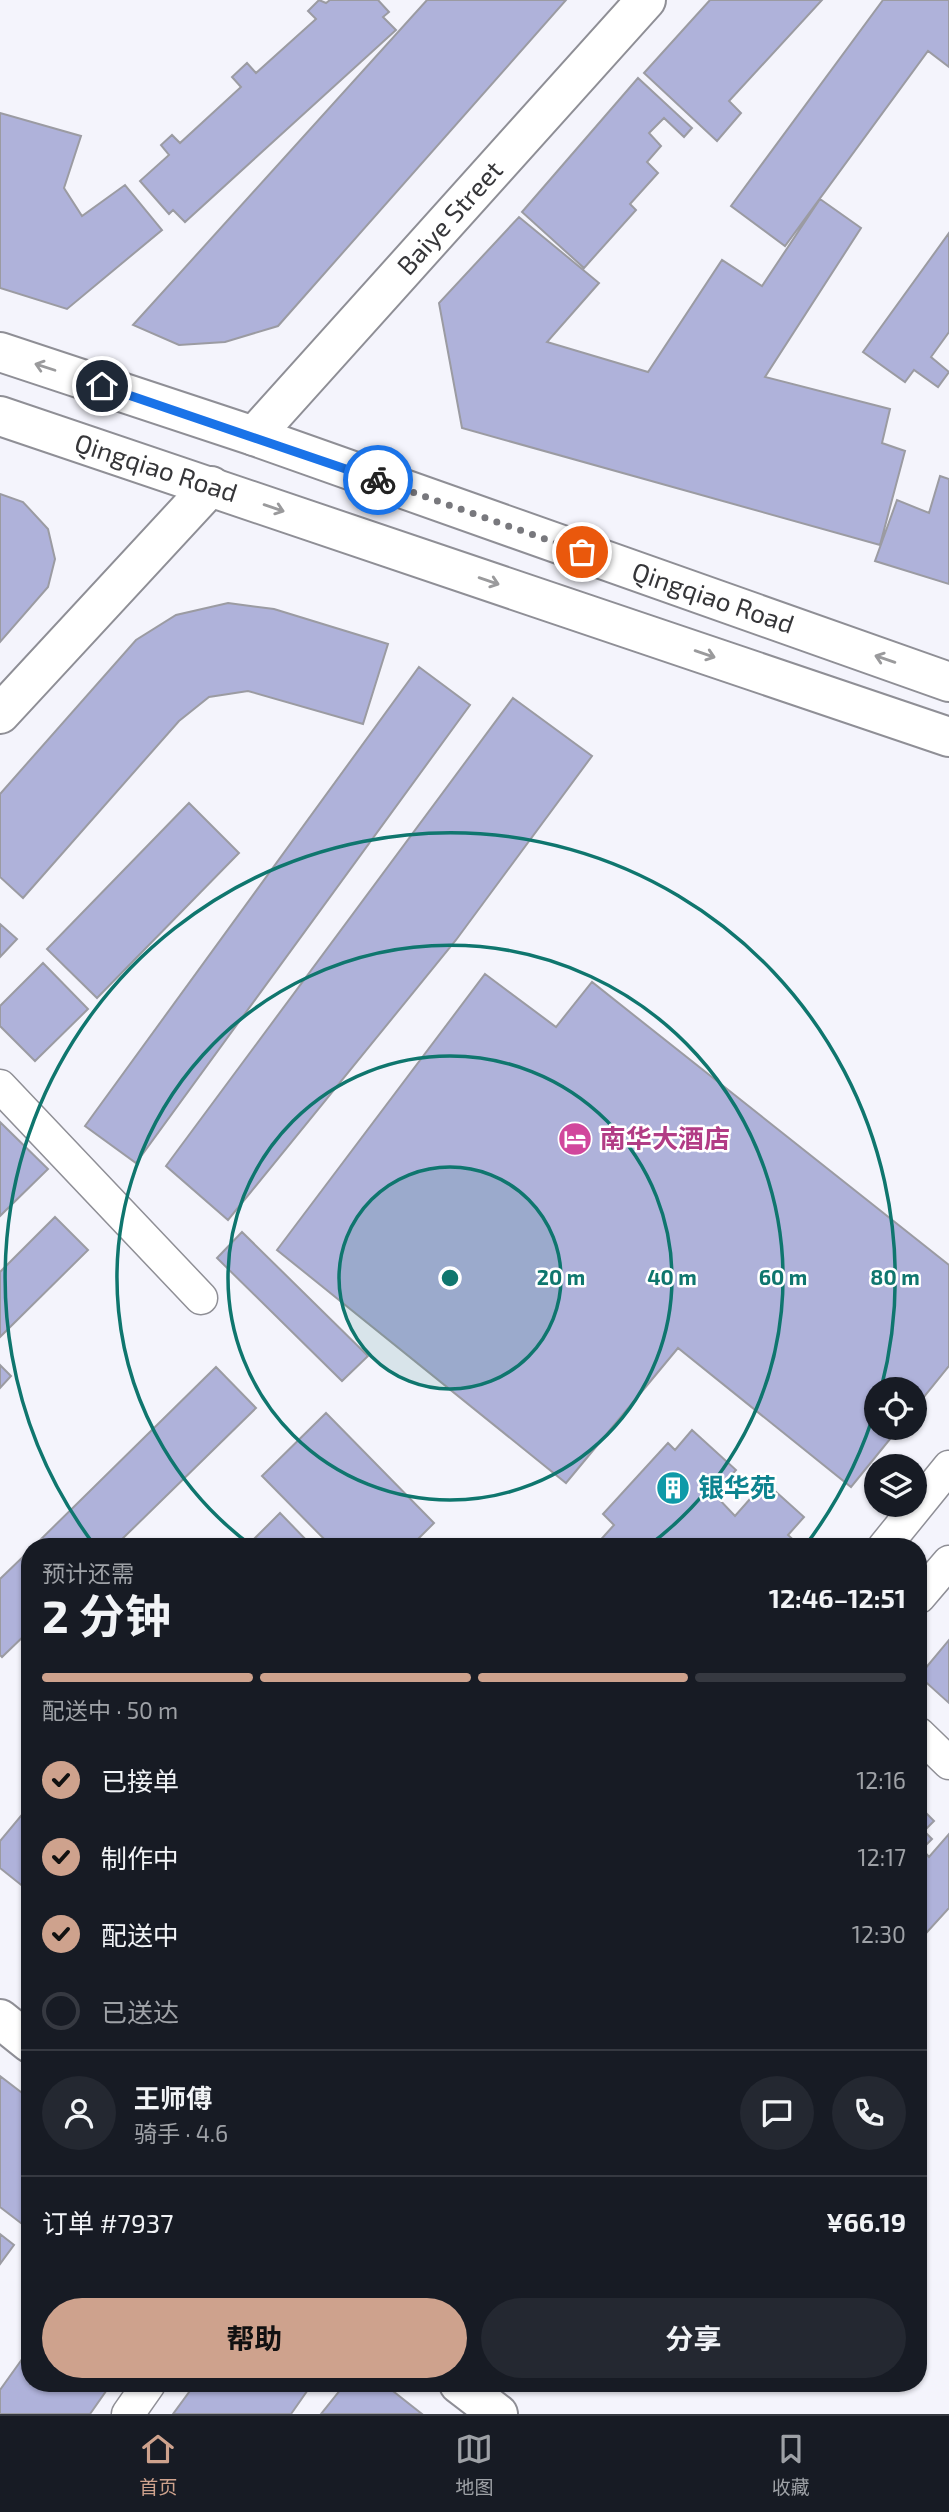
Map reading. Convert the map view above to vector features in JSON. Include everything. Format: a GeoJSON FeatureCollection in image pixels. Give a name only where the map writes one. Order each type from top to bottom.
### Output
{"type":"FeatureCollection","features":[{"type":"Feature","properties":{"kind":"main road","name":"Baiye Street"},"geometry":{"type":"LineString","coordinates":[[254,436],[646,0]]}},
{"type":"Feature","properties":{"kind":"main road","name":"Qingqiao Road"},"geometry":{"type":"LineString","coordinates":[[0,352],[254,436],[949,682]]}},
{"type":"Feature","properties":{"kind":"main road","name":"Qingqiao Road"},"geometry":{"type":"LineString","coordinates":[[0,416],[949,737]]}},
{"type":"Feature","properties":{"kind":"main road"},"geometry":{"type":"LineString","coordinates":[[0,714],[211,486]]}},
{"type":"Feature","properties":{"kind":"main road"},"geometry":{"type":"LineString","coordinates":[[0,2019],[21,2036]]}},
{"type":"Feature","properties":{"kind":"main road"},"geometry":{"type":"LineString","coordinates":[[469,2392],[498,2414]]}},
{"type":"Feature","properties":{"kind":"street"},"geometry":{"type":"LineString","coordinates":[[0,1086],[201,1298]]}},
{"type":"Feature","properties":{"kind":"street"},"geometry":{"type":"LineString","coordinates":[[891,1538],[949,1466]]}},
{"type":"Feature","properties":{"kind":"street"},"geometry":{"type":"LineString","coordinates":[[927,1588],[949,1562]]}},
{"type":"Feature","properties":{"kind":"street"},"geometry":{"type":"LineString","coordinates":[[927,1741],[949,1762]]}},
{"type":"Feature","properties":{"kind":"street"},"geometry":{"type":"LineString","coordinates":[[128,2414],[143,2392]]}},
{"type":"Feature","properties":{"kind":"building"},"geometry":{"type":"Polygon","coordinates":[[[319,0],[326,3],[330,0],[378,0],[389,12],[383,17],[396,30],[185,222],[173,210],[169,214],[140,181],[169,155],[161,145],[172,135],[180,143],[241,87],[232,77],[247,63],[256,73],[316,19],[308,11],[319,0]]]}},
{"type":"Feature","properties":{"kind":"building"},"geometry":{"type":"Polygon","coordinates":[[[427,0],[566,0],[278,326],[225,342],[179,345],[133,325],[427,0]]]}},
{"type":"Feature","properties":{"kind":"building"},"geometry":{"type":"Polygon","coordinates":[[[710,0],[822,0],[729,101],[741,113],[717,141],[644,73],[710,0]]]}},
{"type":"Feature","properties":{"kind":"building"},"geometry":{"type":"Polygon","coordinates":[[[883,0],[949,0],[949,67],[928,51],[785,246],[731,206],[883,0]]]}},
{"type":"Feature","properties":{"kind":"building"},"geometry":{"type":"Polygon","coordinates":[[[638,78],[692,128],[684,137],[664,118],[649,133],[661,146],[647,162],[658,173],[630,204],[636,210],[584,268],[522,212],[638,78]]]}},
{"type":"Feature","properties":{"kind":"building"},"geometry":{"type":"Polygon","coordinates":[[[0,113],[81,136],[64,188],[82,216],[125,185],[162,230],[67,309],[0,288],[0,113]]]}},
{"type":"Feature","properties":{"kind":"building"},"geometry":{"type":"Polygon","coordinates":[[[820,199],[861,228],[765,377],[890,409],[882,443],[905,451],[880,545],[462,428],[439,303],[519,217],[599,283],[547,342],[648,372],[722,260],[762,286],[820,199]]]}},
{"type":"Feature","properties":{"kind":"building"},"geometry":{"type":"Polygon","coordinates":[[[949,233],[949,332],[931,357],[949,372],[938,387],[914,370],[905,382],[863,352],[949,233]]]}},
{"type":"Feature","properties":{"kind":"building"},"geometry":{"type":"Polygon","coordinates":[[[940,476],[949,479],[949,584],[875,561],[897,500],[929,513],[940,476]]]}},
{"type":"Feature","properties":{"kind":"building"},"geometry":{"type":"Polygon","coordinates":[[[0,494],[23,502],[48,529],[55,559],[48,587],[0,642],[0,494]]]}},
{"type":"Feature","properties":{"kind":"building"},"geometry":{"type":"Polygon","coordinates":[[[228,603],[274,609],[388,644],[363,724],[248,691],[209,697],[179,721],[23,898],[0,877],[0,794],[136,640],[176,615],[228,603]]]}},
{"type":"Feature","properties":{"kind":"building"},"geometry":{"type":"Polygon","coordinates":[[[419,667],[470,705],[136,1163],[85,1126],[419,667]]]}},
{"type":"Feature","properties":{"kind":"building"},"geometry":{"type":"Polygon","coordinates":[[[513,698],[592,756],[456,940],[228,1220],[166,1166],[513,698]]]}},
{"type":"Feature","properties":{"kind":"building"},"geometry":{"type":"Polygon","coordinates":[[[189,803],[239,853],[97,998],[47,949],[189,803]]]}},
{"type":"Feature","properties":{"kind":"building"},"geometry":{"type":"Polygon","coordinates":[[[0,924],[17,939],[0,957],[0,924]]]}},
{"type":"Feature","properties":{"kind":"building"},"geometry":{"type":"Polygon","coordinates":[[[43,963],[88,1009],[35,1061],[0,1026],[0,1006],[43,963]]]}},
{"type":"Feature","properties":{"kind":"building","name":"南华大酒店"},"geometry":{"type":"Polygon","coordinates":[[[485,974],[556,1027],[592,982],[949,1265],[949,1366],[927,1393],[927,1377],[864,1377],[864,1440],[889,1440],[878,1454],[864,1454],[864,1471],[851,1487],[678,1348],[566,1483],[277,1250],[485,974]]]}},
{"type":"Feature","properties":{"kind":"building"},"geometry":{"type":"Polygon","coordinates":[[[0,1122],[48,1169],[0,1216],[0,1122]]]}},
{"type":"Feature","properties":{"kind":"building"},"geometry":{"type":"Polygon","coordinates":[[[55,1217],[88,1250],[0,1337],[0,1272],[55,1217]]]}},
{"type":"Feature","properties":{"kind":"building"},"geometry":{"type":"Polygon","coordinates":[[[242,1232],[368,1356],[342,1381],[217,1258],[242,1232]]]}},
{"type":"Feature","properties":{"kind":"building"},"geometry":{"type":"Polygon","coordinates":[[[0,1365],[11,1376],[0,1388],[0,1365]]]}},
{"type":"Feature","properties":{"kind":"building"},"geometry":{"type":"Polygon","coordinates":[[[216,1367],[256,1408],[123,1538],[42,1538],[216,1367]]]}},
{"type":"Feature","properties":{"kind":"building"},"geometry":{"type":"Polygon","coordinates":[[[326,1413],[434,1523],[419,1538],[323,1538],[262,1476],[326,1413]]]}},
{"type":"Feature","properties":{"kind":"building","name":"银华苑"},"geometry":{"type":"Polygon","coordinates":[[[692,1430],[736,1470],[714,1494],[735,1516],[765,1482],[804,1517],[788,1535],[791,1538],[602,1538],[614,1525],[603,1514],[668,1443],[675,1450],[692,1430]]]}},
{"type":"Feature","properties":{"kind":"building"},"geometry":{"type":"Polygon","coordinates":[[[280,1513],[304,1538],[255,1538],[280,1513]]]}},
{"type":"Feature","properties":{"kind":"building"},"geometry":{"type":"Polygon","coordinates":[[[21,1559],[21,1639],[2,1657],[0,1655],[0,1579],[21,1559]]]}},
{"type":"Feature","properties":{"kind":"building"},"geometry":{"type":"Polygon","coordinates":[[[949,1640],[949,1703],[927,1683],[927,1666],[949,1640]]]}},
{"type":"Feature","properties":{"kind":"building"},"geometry":{"type":"Polygon","coordinates":[[[927,1814],[934,1821],[927,1828],[927,1814]]]}},
{"type":"Feature","properties":{"kind":"building"},"geometry":{"type":"Polygon","coordinates":[[[21,1816],[21,1885],[0,1868],[0,1841],[21,1816]]]}},
{"type":"Feature","properties":{"kind":"building"},"geometry":{"type":"Polygon","coordinates":[[[949,1834],[949,1908],[927,1932],[927,1855],[929,1857],[949,1834]]]}},
{"type":"Feature","properties":{"kind":"building"},"geometry":{"type":"Polygon","coordinates":[[[0,2076],[21,2092],[21,2223],[0,2207],[0,2076]]]}},
{"type":"Feature","properties":{"kind":"building"},"geometry":{"type":"Polygon","coordinates":[[[0,2234],[14,2245],[0,2264],[0,2234]]]}},
{"type":"Feature","properties":{"kind":"building"},"geometry":{"type":"Polygon","coordinates":[[[21,2361],[21,2392],[105,2392],[90,2414],[0,2414],[0,2390],[21,2361]]]}},
{"type":"Feature","properties":{"kind":"building"},"geometry":{"type":"Polygon","coordinates":[[[189,2392],[306,2392],[291,2414],[173,2414],[189,2392]]]}},
{"type":"Feature","properties":{"kind":"building"},"geometry":{"type":"Polygon","coordinates":[[[339,2392],[394,2392],[422,2414],[321,2414],[339,2392]]]}},
{"type":"Feature","properties":{"kind":"way so far"},"geometry":{"type":"LineString","coordinates":[[378,480],[582,552]]}},
{"type":"Feature","properties":{"kind":"place","name":"南华大酒店"},"geometry":{"type":"Point","coordinates":[575,1139]}},
{"type":"Feature","properties":{"kind":"place","name":"银华苑"},"geometry":{"type":"Point","coordinates":[673,1488]}},
{"type":"Feature","properties":{"kind":"route"},"geometry":{"type":"LineString","coordinates":[[102,386],[378,480]]}}]}
